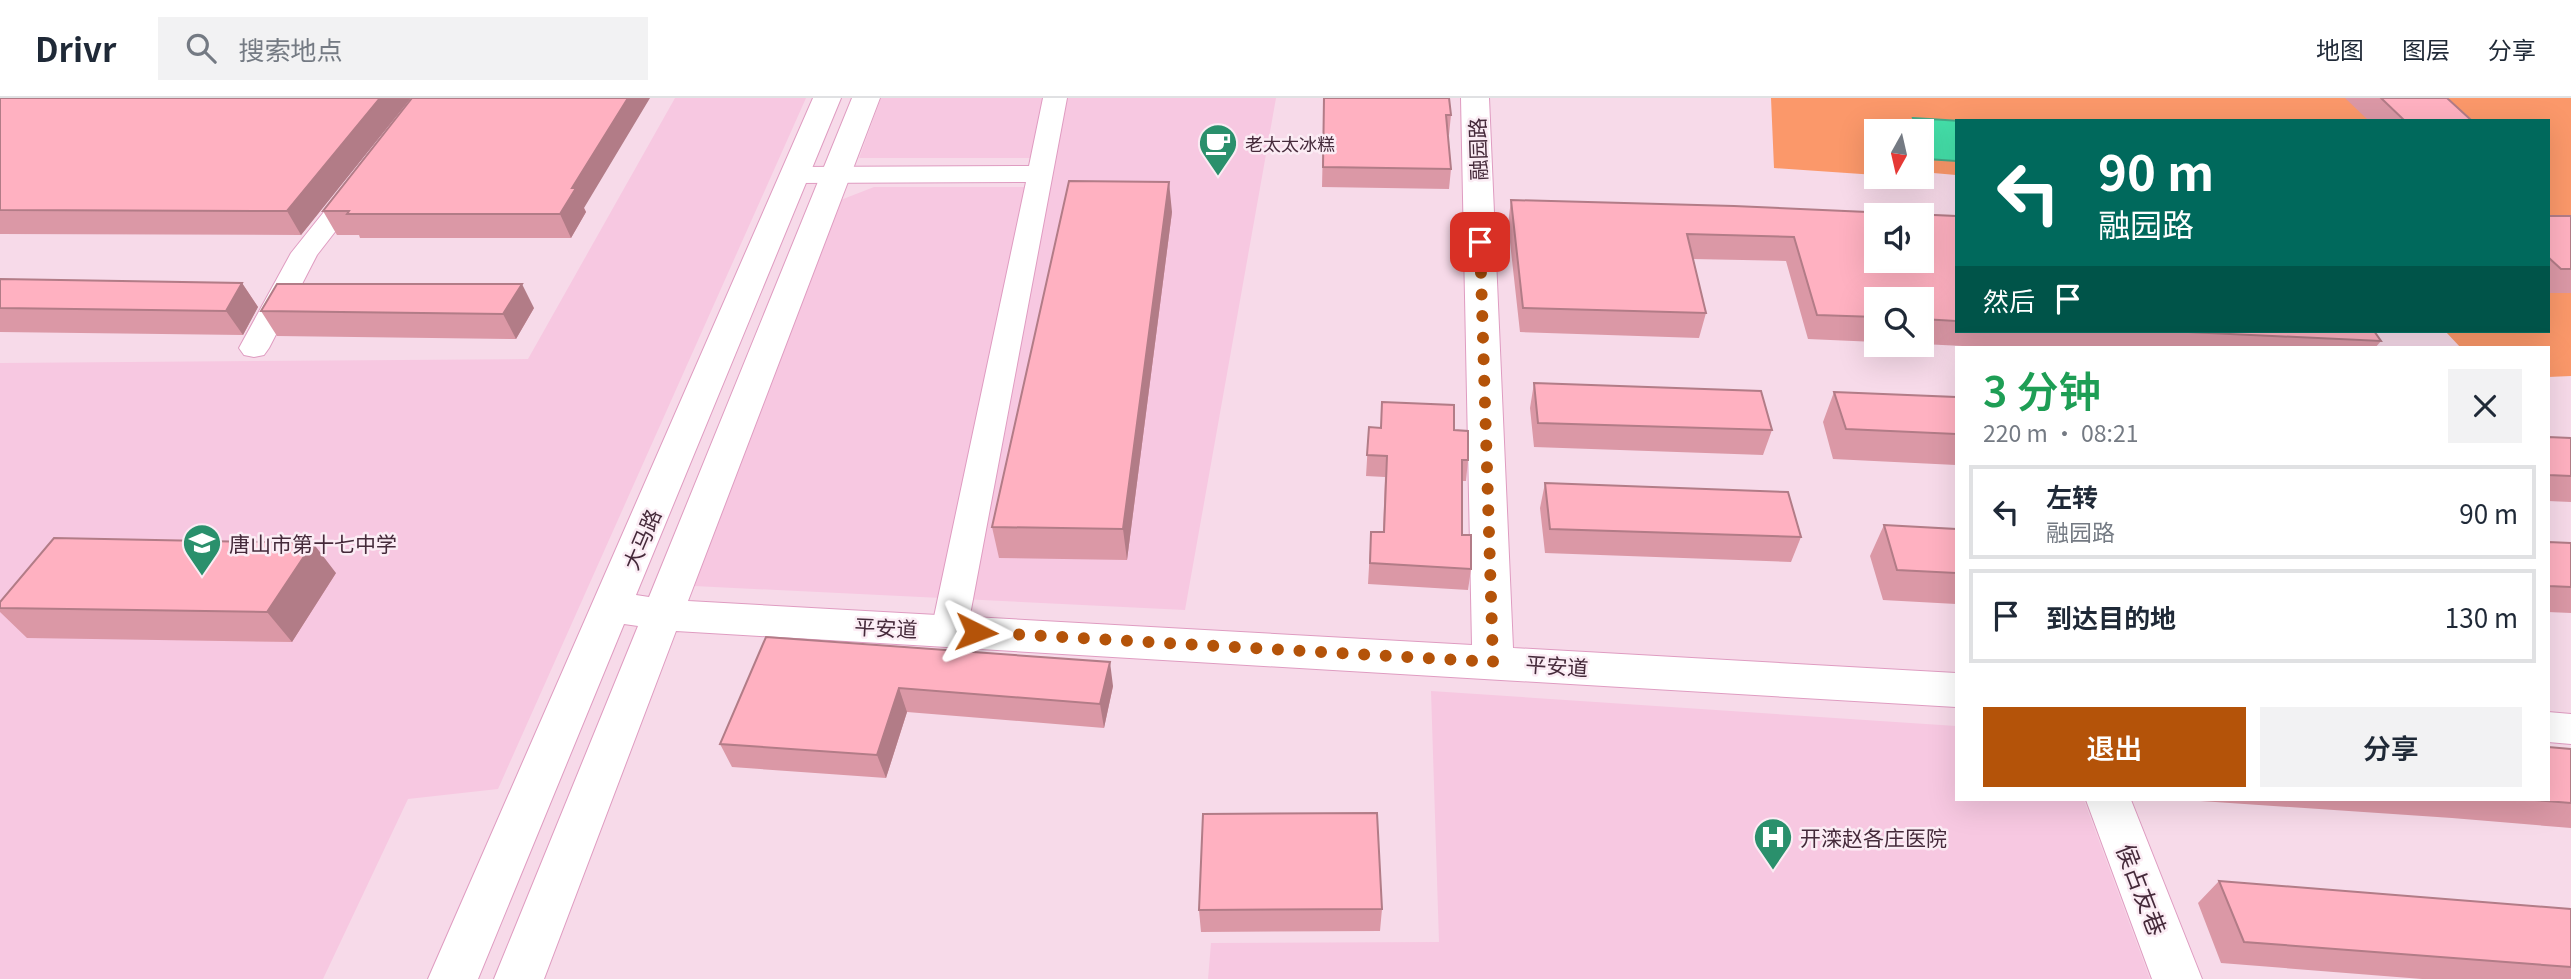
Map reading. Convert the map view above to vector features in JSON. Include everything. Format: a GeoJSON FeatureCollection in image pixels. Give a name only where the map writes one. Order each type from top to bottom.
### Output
{"type":"FeatureCollection","features":[{"type":"Feature","properties":{"kind":"street","name":"大马路"},"geometry":{"type":"LineString","coordinates":[[453,979],[827,98]]}},
{"type":"Feature","properties":{"kind":"street"},"geometry":{"type":"LineString","coordinates":[[519,979],[866,98]]}},
{"type":"Feature","properties":{"kind":"street"},"geometry":{"type":"LineString","coordinates":[[949,631],[1055,98]]}},
{"type":"Feature","properties":{"kind":"street","name":"融园路"},"geometry":{"type":"LineString","coordinates":[[1475,98],[1493,662]]}},
{"type":"Feature","properties":{"kind":"street"},"geometry":{"type":"LineString","coordinates":[[254,348],[305,253],[370,170]]}},
{"type":"Feature","properties":{"kind":"street"},"geometry":{"type":"LineString","coordinates":[[795,174],[1040,174]]}},
{"type":"Feature","properties":{"kind":"street","name":"平安道"},"geometry":{"type":"LineString","coordinates":[[612,606],[663,615],[1955,690]]}},
{"type":"Feature","properties":{"kind":"street"},"geometry":{"type":"LineString","coordinates":[[2550,727],[2571,729]]}},
{"type":"Feature","properties":{"kind":"street","name":"侯占友巷"},"geometry":{"type":"LineString","coordinates":[[2109,801],[2177,979]]}},
{"type":"Feature","properties":{"kind":"shaded area","name":"唐山市第十七中学"},"geometry":{"type":"Polygon","coordinates":[[[675,98],[806,98],[498,789],[408,799],[323,979],[0,979],[0,363],[528,359],[675,98]]]}},
{"type":"Feature","properties":{"kind":"shaded area"},"geometry":{"type":"Polygon","coordinates":[[[881,98],[1276,98],[1185,610],[694,586],[838,201],[874,187],[1037,187],[1043,158],[859,158],[881,98]]]}},
{"type":"Feature","properties":{"kind":"shaded area"},"geometry":{"type":"Polygon","coordinates":[[[1771,98],[2571,98],[2571,376],[2550,377],[2550,346],[2459,346],[2447,333],[2550,333],[2550,119],[1955,119],[1955,175],[1934,173],[1934,119],[1864,119],[1864,174],[1774,168],[1771,98]]]}},
{"type":"Feature","properties":{"kind":"shaded area"},"geometry":{"type":"Polygon","coordinates":[[[1934,119],[1955,121],[1955,161],[1934,159],[1934,119]]]}},
{"type":"Feature","properties":{"kind":"shaded area","name":"开滦赵各庄医院"},"geometry":{"type":"Polygon","coordinates":[[[1431,691],[1955,726],[1955,801],[2084,801],[2150,979],[1208,979],[1211,943],[1439,942],[1431,691]]]}},
{"type":"Feature","properties":{"kind":"building"},"geometry":{"type":"Polygon","coordinates":[[[0,98],[380,98],[287,211],[0,210],[0,98]]]}},
{"type":"Feature","properties":{"kind":"building"},"geometry":{"type":"Polygon","coordinates":[[[412,98],[628,98],[572,188],[576,188],[560,214],[347,214],[349,211],[323,211],[412,98]]]}},
{"type":"Feature","properties":{"kind":"building"},"geometry":{"type":"Polygon","coordinates":[[[1324,98],[1449,98],[1451,115],[1446,115],[1451,169],[1323,167],[1324,98]]]}},
{"type":"Feature","properties":{"kind":"building"},"geometry":{"type":"Polygon","coordinates":[[[2381,98],[2447,98],[2470,119],[2403,119],[2381,98]]]}},
{"type":"Feature","properties":{"kind":"building"},"geometry":{"type":"Polygon","coordinates":[[[1069,181],[1169,182],[1123,529],[992,527],[1069,181]]]}},
{"type":"Feature","properties":{"kind":"building"},"geometry":{"type":"Polygon","coordinates":[[[1511,200],[1864,212],[1864,273],[1934,273],[1934,215],[1955,216],[1955,321],[1934,320],[1934,287],[1864,287],[1864,317],[1817,315],[1794,237],[1687,234],[1706,313],[1523,308],[1511,200]]]}},
{"type":"Feature","properties":{"kind":"building"},"geometry":{"type":"Polygon","coordinates":[[[2550,216],[2571,216],[2571,269],[2561,269],[2550,259],[2550,216]]]}},
{"type":"Feature","properties":{"kind":"building"},"geometry":{"type":"Polygon","coordinates":[[[0,279],[242,283],[226,311],[0,308],[0,279]]]}},
{"type":"Feature","properties":{"kind":"building"},"geometry":{"type":"Polygon","coordinates":[[[277,284],[522,284],[503,314],[261,311],[277,284]]]}},
{"type":"Feature","properties":{"kind":"building"},"geometry":{"type":"Polygon","coordinates":[[[2210,333],[2375,333],[2381,341],[2210,333]]]}},
{"type":"Feature","properties":{"kind":"building"},"geometry":{"type":"Polygon","coordinates":[[[1534,383],[1761,391],[1772,430],[1538,423],[1534,383]]]}},
{"type":"Feature","properties":{"kind":"building"},"geometry":{"type":"Polygon","coordinates":[[[1834,392],[1955,397],[1955,434],[1846,429],[1834,392]]]}},
{"type":"Feature","properties":{"kind":"building"},"geometry":{"type":"Polygon","coordinates":[[[1382,402],[1454,405],[1454,430],[1468,431],[1468,460],[1462,460],[1462,535],[1471,535],[1471,569],[1370,563],[1371,532],[1384,532],[1387,456],[1367,455],[1369,427],[1381,428],[1382,402]]]}},
{"type":"Feature","properties":{"kind":"building"},"geometry":{"type":"Polygon","coordinates":[[[2550,437],[2571,438],[2571,476],[2550,475],[2550,437]]]}},
{"type":"Feature","properties":{"kind":"building"},"geometry":{"type":"Polygon","coordinates":[[[1545,483],[1788,492],[1801,537],[1550,529],[1545,483]]]}},
{"type":"Feature","properties":{"kind":"building"},"geometry":{"type":"Polygon","coordinates":[[[1884,525],[1955,529],[1955,573],[1897,570],[1884,525]]]}},
{"type":"Feature","properties":{"kind":"building"},"geometry":{"type":"Polygon","coordinates":[[[54,538],[313,543],[267,612],[0,608],[0,602],[54,538]]]}},
{"type":"Feature","properties":{"kind":"building"},"geometry":{"type":"Polygon","coordinates":[[[2550,542],[2571,543],[2571,587],[2550,586],[2550,542]]]}},
{"type":"Feature","properties":{"kind":"building"},"geometry":{"type":"Polygon","coordinates":[[[766,637],[1110,662],[1100,704],[899,688],[877,755],[720,744],[766,637]]]}},
{"type":"Feature","properties":{"kind":"building"},"geometry":{"type":"Polygon","coordinates":[[[2550,747],[2571,749],[2571,803],[2547,801],[2550,801],[2550,747]]]}},
{"type":"Feature","properties":{"kind":"building"},"geometry":{"type":"Polygon","coordinates":[[[1377,813],[1382,909],[1199,910],[1203,814],[1377,813]]]}},
{"type":"Feature","properties":{"kind":"building"},"geometry":{"type":"Polygon","coordinates":[[[2219,881],[2571,909],[2571,967],[2244,942],[2219,881]]]}},
{"type":"Feature","properties":{"kind":"place","name":"老太太冰糕"},"geometry":{"type":"Point","coordinates":[1218,177]}},
{"type":"Feature","properties":{"kind":"place","name":"唐山市第十七中学"},"geometry":{"type":"Point","coordinates":[202,577]}},
{"type":"Feature","properties":{"kind":"place","name":"开滦赵各庄医院"},"geometry":{"type":"Point","coordinates":[1773,871]}},
{"type":"Feature","properties":{"kind":"route"},"geometry":{"type":"LineString","coordinates":[[976,632],[1493,662],[1480,242]]}}]}
